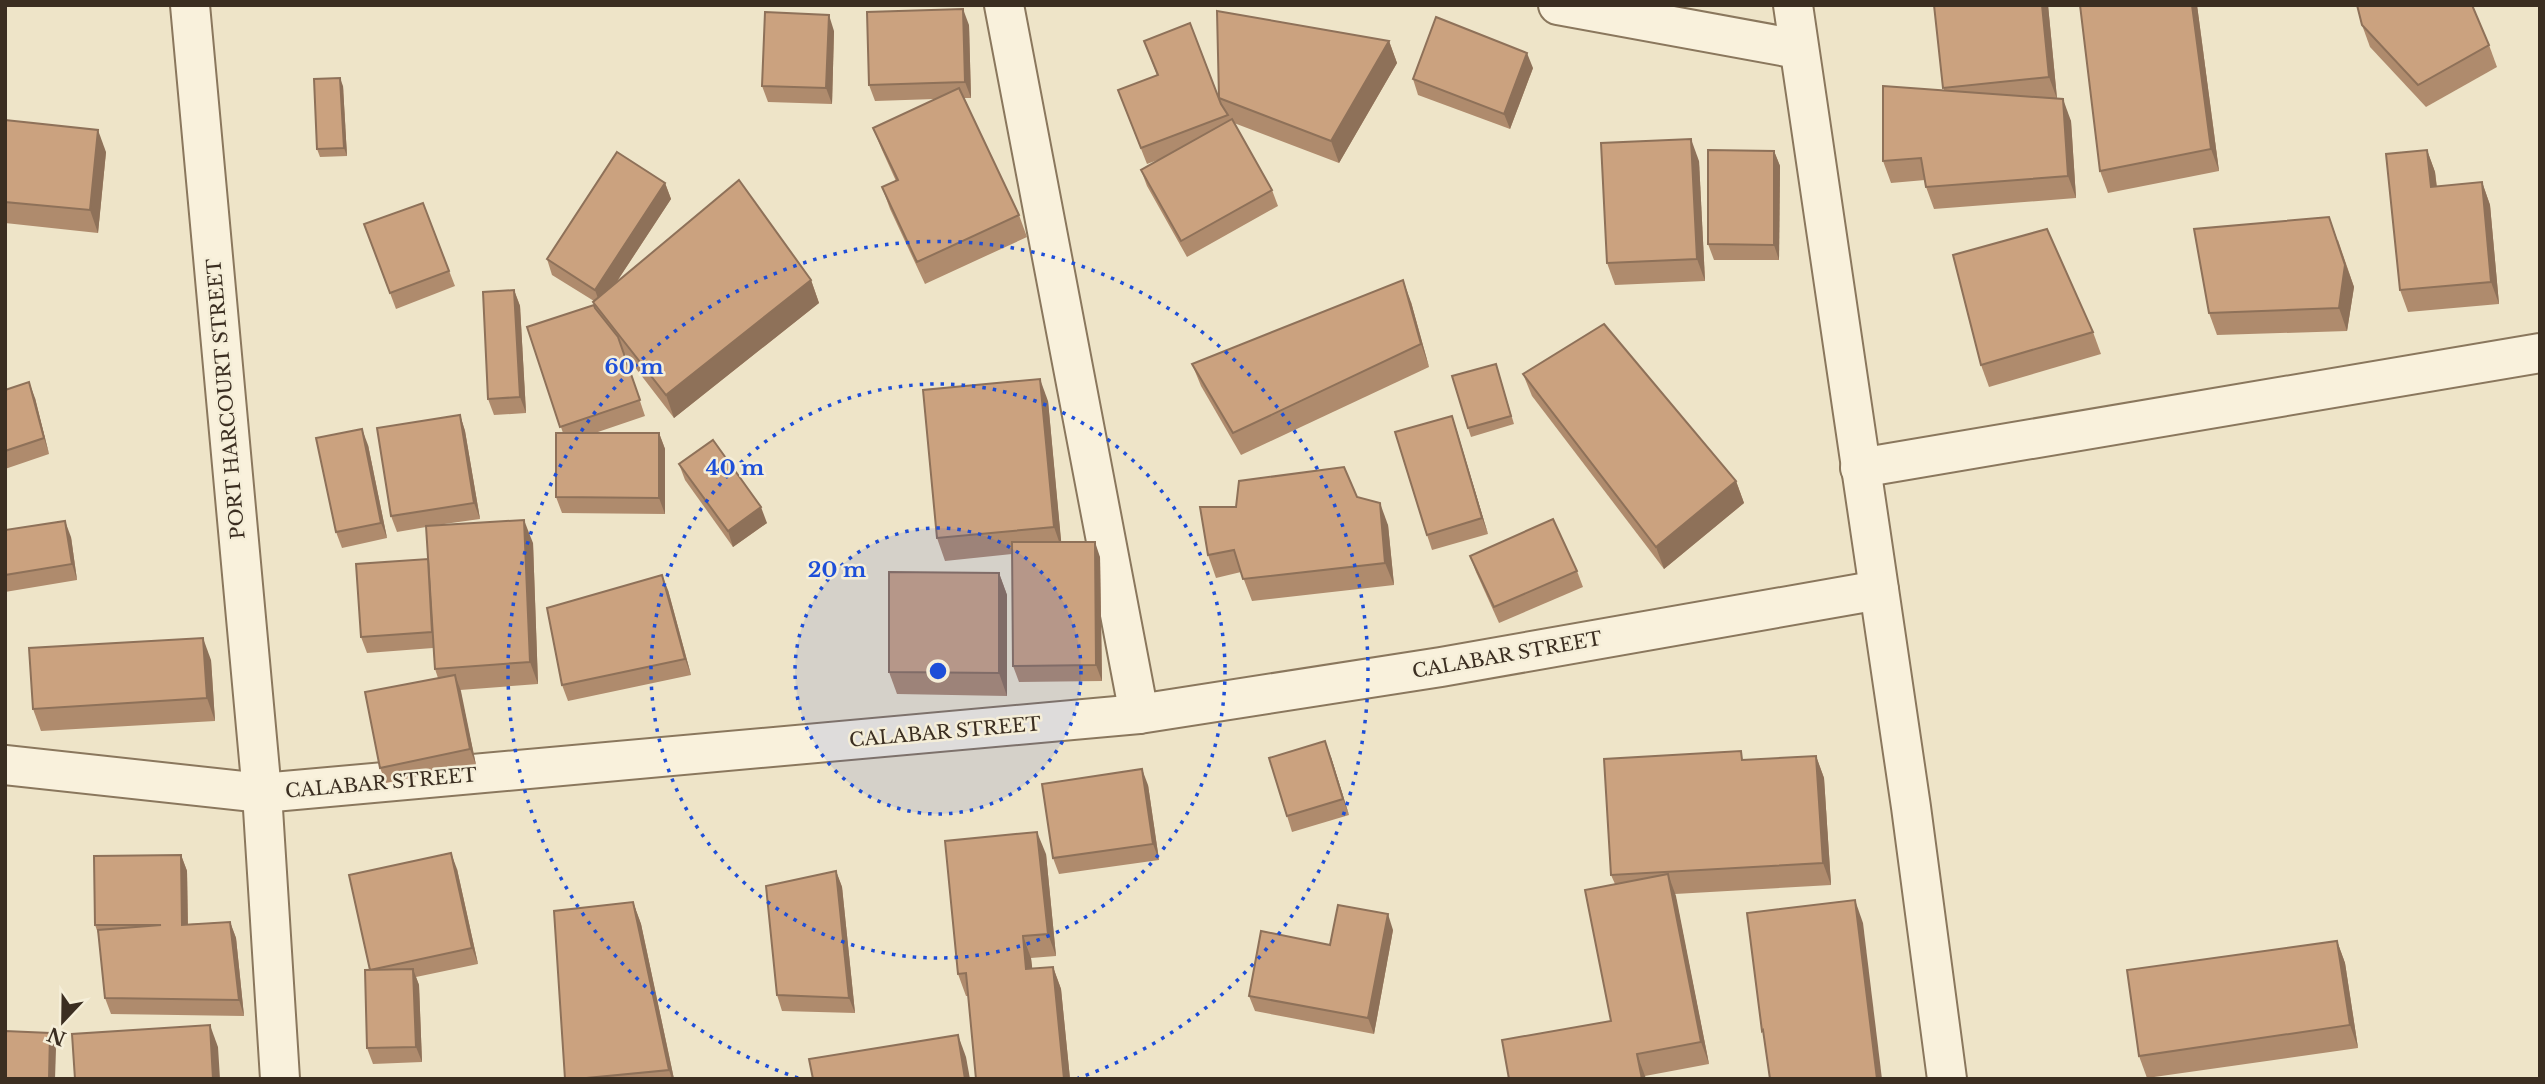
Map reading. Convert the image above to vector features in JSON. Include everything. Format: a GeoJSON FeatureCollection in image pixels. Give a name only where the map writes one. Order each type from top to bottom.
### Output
{"type":"FeatureCollection","features":[{"type":"Feature","properties":{"kind":"street","name":"PORT HARCOURT STREET"},"geometry":{"type":"LineString","coordinates":[[190,5],[262,793],[280,1079]]}},
{"type":"Feature","properties":{"kind":"street"},"geometry":{"type":"LineString","coordinates":[[1004,5],[1139,714]]}},
{"type":"Feature","properties":{"kind":"street"},"geometry":{"type":"LineString","coordinates":[[1558,5],[1798,49]]}},
{"type":"Feature","properties":{"kind":"street"},"geometry":{"type":"LineString","coordinates":[[1793,5],[1913,821],[1947,1079]]}},
{"type":"Feature","properties":{"kind":"street"},"geometry":{"type":"LineString","coordinates":[[1860,468],[2540,353]]}},
{"type":"Feature","properties":{"kind":"street","name":"CALABAR STREET"},"geometry":{"type":"LineString","coordinates":[[5,765],[262,793],[1139,714],[1455,664],[1879,590]]}},
{"type":"Feature","properties":{"kind":"building"},"geometry":{"type":"Polygon","coordinates":[[[1934,5],[2042,5],[2049,77],[1943,88],[1934,5]]]}},
{"type":"Feature","properties":{"kind":"building"},"geometry":{"type":"Polygon","coordinates":[[[2080,5],[2192,5],[2211,149],[2100,171],[2080,5]]]}},
{"type":"Feature","properties":{"kind":"building"},"geometry":{"type":"Polygon","coordinates":[[[2357,5],[2472,5],[2489,45],[2418,85],[2362,25],[2357,5]]]}},
{"type":"Feature","properties":{"kind":"building"},"geometry":{"type":"Polygon","coordinates":[[[963,9],[965,82],[869,85],[867,12],[963,9]]]}},
{"type":"Feature","properties":{"kind":"building"},"geometry":{"type":"Polygon","coordinates":[[[1217,11],[1389,41],[1331,141],[1219,98],[1217,11]]]}},
{"type":"Feature","properties":{"kind":"building"},"geometry":{"type":"Polygon","coordinates":[[[765,12],[829,15],[826,88],[762,86],[765,12]]]}},
{"type":"Feature","properties":{"kind":"building"},"geometry":{"type":"Polygon","coordinates":[[[1436,17],[1527,53],[1504,114],[1413,79],[1436,17]]]}},
{"type":"Feature","properties":{"kind":"building"},"geometry":{"type":"Polygon","coordinates":[[[1190,23],[1221,104],[1228,115],[1141,148],[1118,90],[1158,75],[1144,41],[1190,23]]]}},
{"type":"Feature","properties":{"kind":"building"},"geometry":{"type":"Polygon","coordinates":[[[340,78],[344,148],[317,149],[314,79],[340,78]]]}},
{"type":"Feature","properties":{"kind":"building"},"geometry":{"type":"Polygon","coordinates":[[[1883,86],[2063,99],[2068,176],[1926,187],[1921,158],[1883,161],[1883,86]]]}},
{"type":"Feature","properties":{"kind":"building"},"geometry":{"type":"Polygon","coordinates":[[[959,88],[1019,215],[917,262],[882,187],[898,180],[873,128],[959,88]]]}},
{"type":"Feature","properties":{"kind":"building"},"geometry":{"type":"Polygon","coordinates":[[[1232,119],[1272,190],[1181,241],[1141,170],[1232,119]]]}},
{"type":"Feature","properties":{"kind":"building"},"geometry":{"type":"Polygon","coordinates":[[[5,120],[98,130],[90,210],[5,202],[5,120]]]}},
{"type":"Feature","properties":{"kind":"building"},"geometry":{"type":"Polygon","coordinates":[[[1691,139],[1697,259],[1607,263],[1601,143],[1691,139]]]}},
{"type":"Feature","properties":{"kind":"building"},"geometry":{"type":"Polygon","coordinates":[[[1708,150],[1774,151],[1774,245],[1708,244],[1708,150]]]}},
{"type":"Feature","properties":{"kind":"building"},"geometry":{"type":"Polygon","coordinates":[[[2427,150],[2431,187],[2482,182],[2491,282],[2400,290],[2386,154],[2427,150]]]}},
{"type":"Feature","properties":{"kind":"building"},"geometry":{"type":"Polygon","coordinates":[[[617,152],[665,183],[595,290],[547,259],[617,152]]]}},
{"type":"Feature","properties":{"kind":"building"},"geometry":{"type":"Polygon","coordinates":[[[739,180],[811,280],[666,395],[593,302],[739,180]]]}},
{"type":"Feature","properties":{"kind":"building"},"geometry":{"type":"Polygon","coordinates":[[[423,203],[449,271],[390,293],[364,224],[423,203]]]}},
{"type":"Feature","properties":{"kind":"building"},"geometry":{"type":"Polygon","coordinates":[[[2329,217],[2345,265],[2339,308],[2209,313],[2194,229],[2329,217]]]}},
{"type":"Feature","properties":{"kind":"building"},"geometry":{"type":"Polygon","coordinates":[[[2047,229],[2093,332],[1981,365],[1953,255],[2047,229]]]}},
{"type":"Feature","properties":{"kind":"building"},"geometry":{"type":"Polygon","coordinates":[[[1403,280],[1421,344],[1233,433],[1192,364],[1403,280]]]}},
{"type":"Feature","properties":{"kind":"building"},"geometry":{"type":"Polygon","coordinates":[[[514,290],[520,397],[488,399],[483,292],[514,290]]]}},
{"type":"Feature","properties":{"kind":"building"},"geometry":{"type":"Polygon","coordinates":[[[594,305],[618,337],[640,400],[560,427],[527,327],[594,305]]]}},
{"type":"Feature","properties":{"kind":"building"},"geometry":{"type":"Polygon","coordinates":[[[1604,324],[1736,481],[1656,547],[1523,374],[1604,324]]]}},
{"type":"Feature","properties":{"kind":"building"},"geometry":{"type":"Polygon","coordinates":[[[1496,364],[1511,416],[1468,428],[1452,376],[1496,364]]]}},
{"type":"Feature","properties":{"kind":"building"},"geometry":{"type":"Polygon","coordinates":[[[1040,379],[1054,527],[937,538],[923,390],[1040,379]]]}},
{"type":"Feature","properties":{"kind":"building"},"geometry":{"type":"Polygon","coordinates":[[[29,382],[44,438],[5,451],[5,390],[29,382]]]}},
{"type":"Feature","properties":{"kind":"building"},"geometry":{"type":"Polygon","coordinates":[[[460,415],[474,503],[391,516],[377,428],[460,415]]]}},
{"type":"Feature","properties":{"kind":"building"},"geometry":{"type":"Polygon","coordinates":[[[1452,416],[1482,518],[1427,535],[1395,432],[1452,416]]]}},
{"type":"Feature","properties":{"kind":"building"},"geometry":{"type":"Polygon","coordinates":[[[362,429],[381,523],[336,532],[316,438],[362,429]]]}},
{"type":"Feature","properties":{"kind":"building"},"geometry":{"type":"Polygon","coordinates":[[[556,433],[659,433],[659,498],[556,497],[556,433]]]}},
{"type":"Feature","properties":{"kind":"building"},"geometry":{"type":"Polygon","coordinates":[[[713,440],[761,507],[728,531],[679,464],[713,440]]]}},
{"type":"Feature","properties":{"kind":"building"},"geometry":{"type":"Polygon","coordinates":[[[1344,467],[1357,497],[1380,503],[1385,563],[1243,579],[1234,550],[1208,555],[1200,507],[1236,507],[1239,481],[1344,467]]]}},
{"type":"Feature","properties":{"kind":"building"},"geometry":{"type":"Polygon","coordinates":[[[1553,519],[1577,571],[1494,607],[1470,556],[1553,519]]]}},
{"type":"Feature","properties":{"kind":"building"},"geometry":{"type":"Polygon","coordinates":[[[524,520],[530,662],[435,669],[426,526],[524,520]]]}},
{"type":"Feature","properties":{"kind":"building"},"geometry":{"type":"Polygon","coordinates":[[[65,521],[72,564],[5,575],[5,530],[65,521]]]}},
{"type":"Feature","properties":{"kind":"building"},"geometry":{"type":"Polygon","coordinates":[[[1012,542],[1095,542],[1096,665],[1013,666],[1012,542]]]}},
{"type":"Feature","properties":{"kind":"building"},"geometry":{"type":"Polygon","coordinates":[[[428,559],[432,632],[361,637],[356,564],[428,559]]]}},
{"type":"Feature","properties":{"kind":"building"},"geometry":{"type":"Polygon","coordinates":[[[889,572],[999,573],[999,673],[889,672],[889,572]]]}},
{"type":"Feature","properties":{"kind":"building"},"geometry":{"type":"Polygon","coordinates":[[[662,575],[685,659],[562,685],[547,608],[662,575]]]}},
{"type":"Feature","properties":{"kind":"building"},"geometry":{"type":"Polygon","coordinates":[[[203,638],[207,698],[33,709],[29,648],[203,638]]]}},
{"type":"Feature","properties":{"kind":"building"},"geometry":{"type":"Polygon","coordinates":[[[455,675],[470,749],[380,768],[365,692],[455,675]]]}},
{"type":"Feature","properties":{"kind":"building"},"geometry":{"type":"Polygon","coordinates":[[[1325,741],[1343,799],[1287,816],[1269,758],[1325,741]]]}},
{"type":"Feature","properties":{"kind":"building"},"geometry":{"type":"Polygon","coordinates":[[[1741,751],[1742,760],[1816,756],[1823,863],[1611,875],[1604,759],[1741,751]]]}},
{"type":"Feature","properties":{"kind":"building"},"geometry":{"type":"Polygon","coordinates":[[[1142,769],[1153,844],[1053,858],[1042,784],[1142,769]]]}},
{"type":"Feature","properties":{"kind":"building"},"geometry":{"type":"Polygon","coordinates":[[[1037,832],[1048,934],[1023,936],[1026,969],[1053,967],[1064,1079],[976,1079],[966,973],[958,974],[945,841],[1037,832]]]}},
{"type":"Feature","properties":{"kind":"building"},"geometry":{"type":"Polygon","coordinates":[[[451,853],[472,948],[370,970],[349,875],[451,853]]]}},
{"type":"Feature","properties":{"kind":"building"},"geometry":{"type":"Polygon","coordinates":[[[181,855],[182,925],[230,922],[239,1000],[105,998],[98,930],[161,925],[95,925],[94,856],[181,855]]]}},
{"type":"Feature","properties":{"kind":"building"},"geometry":{"type":"Polygon","coordinates":[[[836,871],[849,998],[777,995],[766,886],[836,871]]]}},
{"type":"Feature","properties":{"kind":"building"},"geometry":{"type":"Polygon","coordinates":[[[1668,874],[1701,1042],[1637,1054],[1642,1079],[1509,1079],[1502,1040],[1611,1021],[1585,890],[1668,874]]]}},
{"type":"Feature","properties":{"kind":"building"},"geometry":{"type":"Polygon","coordinates":[[[1855,900],[1877,1079],[1770,1079],[1747,913],[1855,900]]]}},
{"type":"Feature","properties":{"kind":"building"},"geometry":{"type":"Polygon","coordinates":[[[633,902],[669,1070],[565,1079],[554,911],[633,902]]]}},
{"type":"Feature","properties":{"kind":"building"},"geometry":{"type":"Polygon","coordinates":[[[1338,905],[1388,914],[1368,1018],[1249,996],[1261,931],[1330,945],[1338,905]]]}},
{"type":"Feature","properties":{"kind":"building"},"geometry":{"type":"Polygon","coordinates":[[[2337,941],[2350,1025],[2139,1056],[2127,970],[2337,941]]]}},
{"type":"Feature","properties":{"kind":"building"},"geometry":{"type":"Polygon","coordinates":[[[413,969],[416,1047],[367,1048],[365,970],[413,969]]]}},
{"type":"Feature","properties":{"kind":"building"},"geometry":{"type":"Polygon","coordinates":[[[210,1025],[213,1079],[75,1079],[72,1034],[210,1025]]]}},
{"type":"Feature","properties":{"kind":"building"},"geometry":{"type":"Polygon","coordinates":[[[5,1031],[50,1033],[49,1079],[5,1079],[5,1031]]]}},
{"type":"Feature","properties":{"kind":"building"},"geometry":{"type":"Polygon","coordinates":[[[958,1035],[965,1079],[813,1079],[809,1059],[958,1035]]]}}]}
